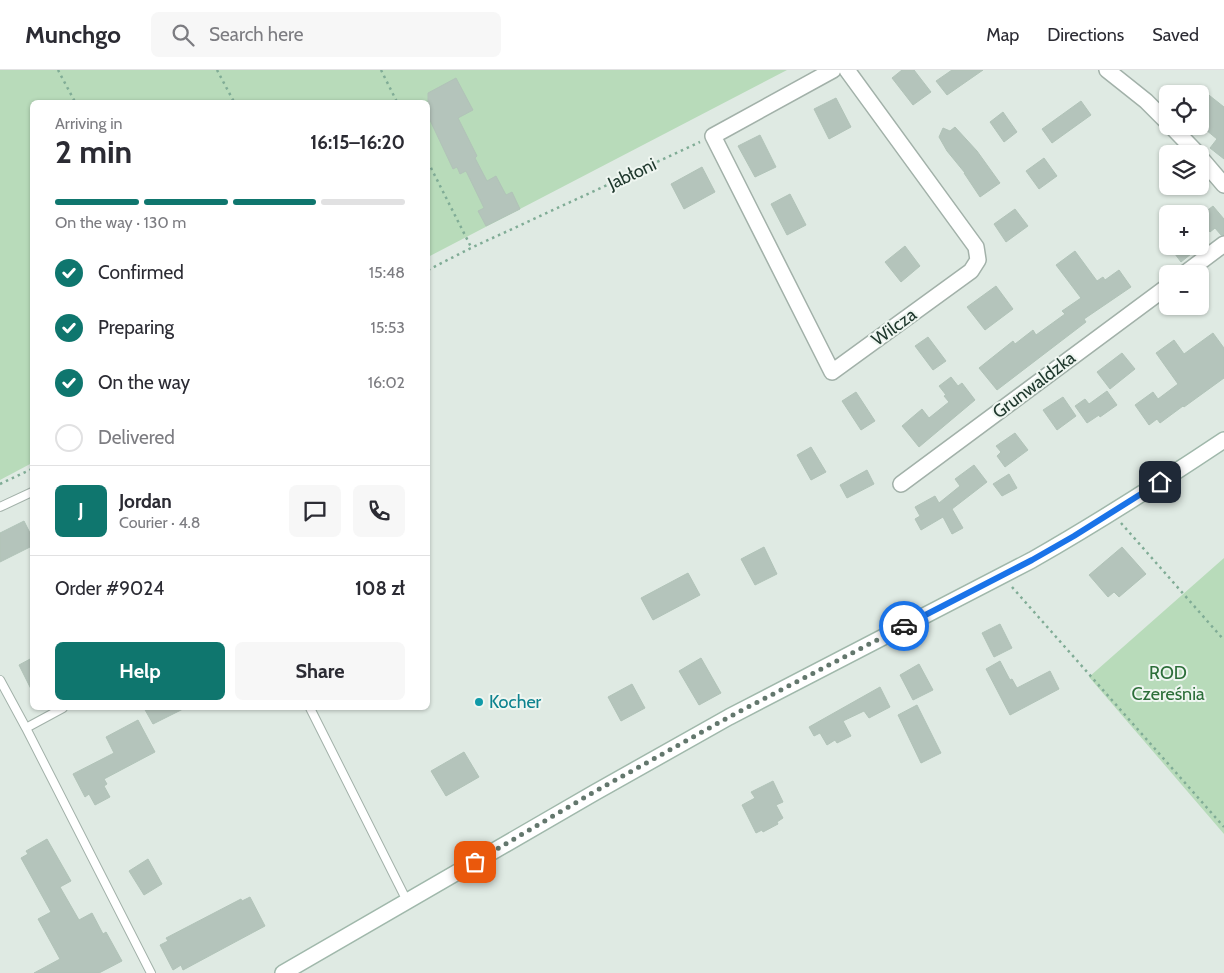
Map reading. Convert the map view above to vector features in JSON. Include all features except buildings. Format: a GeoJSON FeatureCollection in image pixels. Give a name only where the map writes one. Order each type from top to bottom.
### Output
{"type":"FeatureCollection","features":[{"type":"Feature","properties":{"kind":"street"},"geometry":{"type":"LineString","coordinates":[[713,136],[833,70]]}},
{"type":"Feature","properties":{"kind":"street","name":"Wilcza"},"geometry":{"type":"LineString","coordinates":[[713,136],[832,372],[971,270],[978,260],[976,247],[847,70]]}},
{"type":"Feature","properties":{"kind":"street"},"geometry":{"type":"LineString","coordinates":[[1107,70],[1146,101],[1159,114]]}},
{"type":"Feature","properties":{"kind":"street"},"geometry":{"type":"LineString","coordinates":[[1180,135],[1189,145]]}},
{"type":"Feature","properties":{"kind":"street"},"geometry":{"type":"LineString","coordinates":[[1209,167],[1224,185]]}},
{"type":"Feature","properties":{"kind":"street"},"geometry":{"type":"LineString","coordinates":[[1196,265],[1224,244]]}},
{"type":"Feature","properties":{"kind":"street","name":"Grunwaldzka"},"geometry":{"type":"LineString","coordinates":[[901,484],[1159,293]]}},
{"type":"Feature","properties":{"kind":"street"},"geometry":{"type":"LineString","coordinates":[[283,973],[594,792],[721,722],[1002,576],[1074,536],[1224,440]]}},
{"type":"Feature","properties":{"kind":"lane"},"geometry":{"type":"LineString","coordinates":[[0,507],[30,493]]}},
{"type":"Feature","properties":{"kind":"lane"},"geometry":{"type":"LineString","coordinates":[[0,680],[151,973]]}},
{"type":"Feature","properties":{"kind":"lane"},"geometry":{"type":"LineString","coordinates":[[26,728],[59,710]]}},
{"type":"Feature","properties":{"kind":"lane"},"geometry":{"type":"LineString","coordinates":[[311,710],[407,901]]}},
{"type":"Feature","properties":{"kind":"path"},"geometry":{"type":"LineString","coordinates":[[58,70],[74,100]]}},
{"type":"Feature","properties":{"kind":"path"},"geometry":{"type":"LineString","coordinates":[[217,70],[233,100]]}},
{"type":"Feature","properties":{"kind":"path"},"geometry":{"type":"LineString","coordinates":[[381,70],[396,100]]}},
{"type":"Feature","properties":{"kind":"path","name":"Jabłoni"},"geometry":{"type":"LineString","coordinates":[[430,269],[471,248],[713,136]]}},
{"type":"Feature","properties":{"kind":"path"},"geometry":{"type":"LineString","coordinates":[[430,166],[471,248]]}},
{"type":"Feature","properties":{"kind":"path"},"geometry":{"type":"LineString","coordinates":[[0,484],[30,470]]}},
{"type":"Feature","properties":{"kind":"path"},"geometry":{"type":"LineString","coordinates":[[1112,512],[1224,640]]}},
{"type":"Feature","properties":{"kind":"path"},"geometry":{"type":"LineString","coordinates":[[1002,576],[1224,827]]}},
{"type":"Feature","properties":{"kind":"green space"},"geometry":{"type":"Polygon","coordinates":[[[0,70],[787,70],[430,256],[430,100],[30,100],[30,464],[0,480],[0,70]]]}},
{"type":"Feature","properties":{"kind":"green space","name":"ROD Czereśnia"},"geometry":{"type":"Polygon","coordinates":[[[1224,558],[1224,834],[1089,677],[1224,558]]]}},
{"type":"Feature","properties":{"kind":"way so far"},"geometry":{"type":"LineString","coordinates":[[475,862],[594,792],[729,717],[904,626]]}},
{"type":"Feature","properties":{"kind":"place","name":"Kocher"},"geometry":{"type":"Point","coordinates":[479,702]}},
{"type":"Feature","properties":{"kind":"route"},"geometry":{"type":"LineString","coordinates":[[904,626],[1032,560],[1160,482]]}}]}
